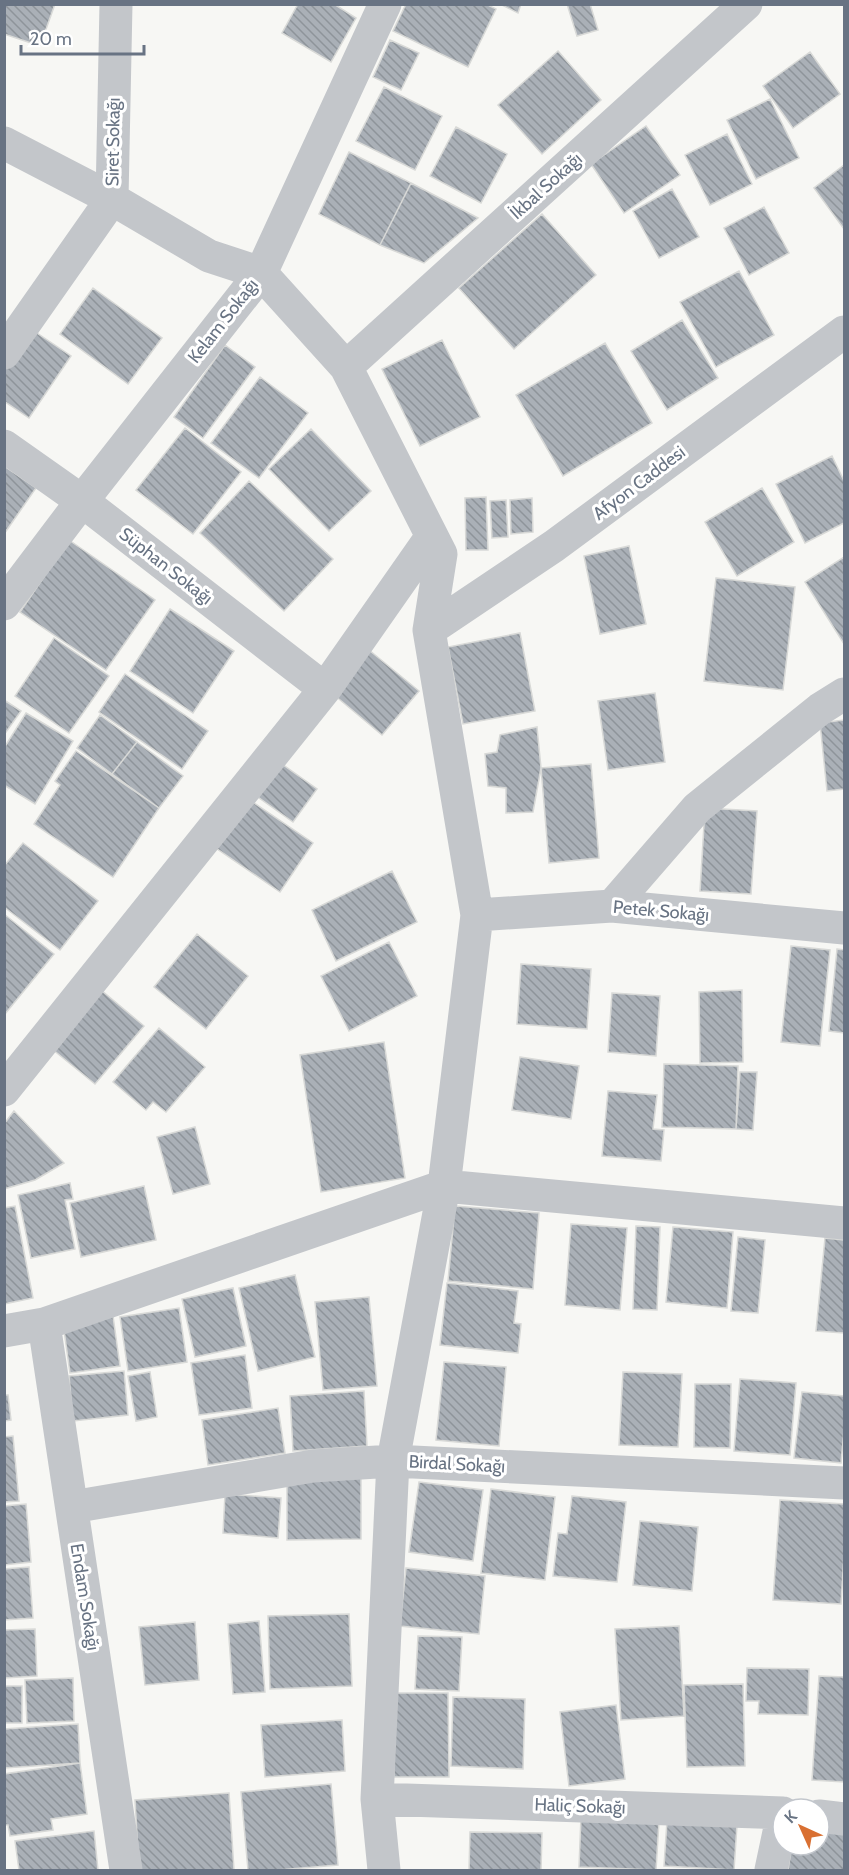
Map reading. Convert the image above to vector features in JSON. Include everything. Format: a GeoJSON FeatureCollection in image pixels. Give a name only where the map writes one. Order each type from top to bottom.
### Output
{"type":"FeatureCollection","features":[{"type":"Feature","properties":{"kind":"street","name":"Siret Sokağı"},"geometry":{"type":"LineString","coordinates":[[4,353],[112,199],[116,4]]}},
{"type":"Feature","properties":{"kind":"street","name":"Kelam Sokağı"},"geometry":{"type":"LineString","coordinates":[[4,604],[261,273],[385,4]]}},
{"type":"Feature","properties":{"kind":"street","name":"İkbal Sokağı"},"geometry":{"type":"LineString","coordinates":[[346,367],[746,4]]}},
{"type":"Feature","properties":{"kind":"street"},"geometry":{"type":"LineString","coordinates":[[4,143],[112,199],[208,256],[261,273],[346,367],[441,554],[429,630],[477,915],[444,1186],[393,1461],[377,1799],[384,1870]]}},
{"type":"Feature","properties":{"kind":"street","name":"Afyon Caddesi"},"geometry":{"type":"LineString","coordinates":[[429,630],[554,546],[844,332]]}},
{"type":"Feature","properties":{"kind":"street","name":"Süphan Sokağı"},"geometry":{"type":"LineString","coordinates":[[4,446],[82,501],[325,689]]}},
{"type":"Feature","properties":{"kind":"street"},"geometry":{"type":"LineString","coordinates":[[4,1090],[325,689],[432,536]]}},
{"type":"Feature","properties":{"kind":"street"},"geometry":{"type":"LineString","coordinates":[[612,906],[697,808],[820,709],[844,694]]}},
{"type":"Feature","properties":{"kind":"street","name":"Petek Sokağı"},"geometry":{"type":"LineString","coordinates":[[477,915],[612,906],[844,928]]}},
{"type":"Feature","properties":{"kind":"street"},"geometry":{"type":"LineString","coordinates":[[4,1331],[44,1324],[444,1186],[844,1222]]}},
{"type":"Feature","properties":{"kind":"street","name":"Endam Sokağı"},"geometry":{"type":"LineString","coordinates":[[44,1324],[126,1870]]}},
{"type":"Feature","properties":{"kind":"street","name":"Birdal Sokağı"},"geometry":{"type":"LineString","coordinates":[[72,1507],[313,1466],[393,1461],[844,1483]]}},
{"type":"Feature","properties":{"kind":"street","name":"Haliç Sokağı"},"geometry":{"type":"LineString","coordinates":[[377,1799],[771,1813]]}},
{"type":"Feature","properties":{"kind":"building"},"geometry":{"type":"Polygon","coordinates":[[[4,4],[55,4],[40,46],[4,34],[4,4]]]}},
{"type":"Feature","properties":{"kind":"building"},"geometry":{"type":"Polygon","coordinates":[[[298,4],[334,4],[356,18],[331,62],[282,33],[298,4]]]}},
{"type":"Feature","properties":{"kind":"building"},"geometry":{"type":"Polygon","coordinates":[[[406,4],[486,4],[496,9],[468,67],[393,31],[406,4]]]}},
{"type":"Feature","properties":{"kind":"building"},"geometry":{"type":"Polygon","coordinates":[[[500,4],[521,4],[518,13],[500,4]]]}},
{"type":"Feature","properties":{"kind":"building"},"geometry":{"type":"Polygon","coordinates":[[[567,4],[590,4],[598,30],[577,36],[567,4]]]}},
{"type":"Feature","properties":{"kind":"building"},"geometry":{"type":"Polygon","coordinates":[[[390,40],[419,53],[401,90],[373,77],[390,40]]]}},
{"type":"Feature","properties":{"kind":"building"},"geometry":{"type":"Polygon","coordinates":[[[558,51],[601,100],[542,154],[498,105],[558,51]]]}},
{"type":"Feature","properties":{"kind":"building"},"geometry":{"type":"Polygon","coordinates":[[[810,52],[840,94],[793,128],[763,86],[810,52]]]}},
{"type":"Feature","properties":{"kind":"building"},"geometry":{"type":"Polygon","coordinates":[[[384,87],[442,116],[415,170],[356,141],[384,87]]]}},
{"type":"Feature","properties":{"kind":"building"},"geometry":{"type":"Polygon","coordinates":[[[770,99],[799,158],[756,179],[727,120],[770,99]]]}},
{"type":"Feature","properties":{"kind":"building"},"geometry":{"type":"Polygon","coordinates":[[[646,126],[680,175],[624,213],[591,164],[646,126]]]}},
{"type":"Feature","properties":{"kind":"building"},"geometry":{"type":"Polygon","coordinates":[[[456,127],[507,154],[481,203],[430,176],[456,127]]]}},
{"type":"Feature","properties":{"kind":"building"},"geometry":{"type":"Polygon","coordinates":[[[727,134],[752,184],[710,205],[685,155],[727,134]]]}},
{"type":"Feature","properties":{"kind":"building"},"geometry":{"type":"Polygon","coordinates":[[[349,152],[411,183],[380,245],[319,214],[349,152]]]}},
{"type":"Feature","properties":{"kind":"building"},"geometry":{"type":"Polygon","coordinates":[[[844,165],[844,229],[814,188],[844,165]]]}},
{"type":"Feature","properties":{"kind":"building"},"geometry":{"type":"Polygon","coordinates":[[[411,183],[478,218],[424,263],[380,245],[411,183]]]}},
{"type":"Feature","properties":{"kind":"building"},"geometry":{"type":"Polygon","coordinates":[[[672,189],[699,237],[659,258],[633,211],[672,189]]]}},
{"type":"Feature","properties":{"kind":"building"},"geometry":{"type":"Polygon","coordinates":[[[764,207],[789,253],[749,275],[724,228],[764,207]]]}},
{"type":"Feature","properties":{"kind":"building"},"geometry":{"type":"Polygon","coordinates":[[[542,214],[596,275],[514,349],[459,288],[542,214]]]}},
{"type":"Feature","properties":{"kind":"building"},"geometry":{"type":"Polygon","coordinates":[[[739,271],[774,335],[716,367],[680,302],[739,271]]]}},
{"type":"Feature","properties":{"kind":"building"},"geometry":{"type":"Polygon","coordinates":[[[93,288],[162,338],[128,384],[60,334],[93,288]]]}},
{"type":"Feature","properties":{"kind":"building"},"geometry":{"type":"Polygon","coordinates":[[[682,320],[718,378],[667,410],[631,351],[682,320]]]}},
{"type":"Feature","properties":{"kind":"building"},"geometry":{"type":"Polygon","coordinates":[[[25,325],[71,356],[29,418],[4,401],[4,356],[25,325]]]}},
{"type":"Feature","properties":{"kind":"building"},"geometry":{"type":"Polygon","coordinates":[[[442,340],[480,417],[420,446],[382,369],[442,340]]]}},
{"type":"Feature","properties":{"kind":"building"},"geometry":{"type":"Polygon","coordinates":[[[605,343],[652,423],[563,476],[516,395],[605,343]]]}},
{"type":"Feature","properties":{"kind":"building"},"geometry":{"type":"Polygon","coordinates":[[[225,345],[255,367],[203,438],[174,417],[225,345]]]}},
{"type":"Feature","properties":{"kind":"building"},"geometry":{"type":"Polygon","coordinates":[[[260,377],[308,413],[259,478],[211,443],[260,377]]]}},
{"type":"Feature","properties":{"kind":"building"},"geometry":{"type":"Polygon","coordinates":[[[185,428],[241,472],[193,534],[136,490],[185,428]]]}},
{"type":"Feature","properties":{"kind":"building"},"geometry":{"type":"Polygon","coordinates":[[[311,429],[371,491],[329,531],[269,469],[311,429]]]}},
{"type":"Feature","properties":{"kind":"building"},"geometry":{"type":"Polygon","coordinates":[[[832,456],[844,481],[844,523],[805,543],[776,484],[832,456]]]}},
{"type":"Feature","properties":{"kind":"building"},"geometry":{"type":"Polygon","coordinates":[[[4,466],[36,488],[4,534],[4,466]]]}},
{"type":"Feature","properties":{"kind":"building"},"geometry":{"type":"Polygon","coordinates":[[[249,481],[333,559],[284,611],[200,533],[249,481]]]}},
{"type":"Feature","properties":{"kind":"building"},"geometry":{"type":"Polygon","coordinates":[[[762,488],[794,542],[737,576],[705,522],[762,488]]]}},
{"type":"Feature","properties":{"kind":"building"},"geometry":{"type":"Polygon","coordinates":[[[486,497],[488,550],[466,550],[465,498],[486,497]]]}},
{"type":"Feature","properties":{"kind":"building"},"geometry":{"type":"Polygon","coordinates":[[[532,498],[533,532],[511,534],[510,500],[532,498]]]}},
{"type":"Feature","properties":{"kind":"building"},"geometry":{"type":"Polygon","coordinates":[[[506,500],[508,537],[492,538],[490,501],[506,500]]]}},
{"type":"Feature","properties":{"kind":"building"},"geometry":{"type":"Polygon","coordinates":[[[69,540],[155,600],[106,670],[20,612],[69,540]]]}},
{"type":"Feature","properties":{"kind":"building"},"geometry":{"type":"Polygon","coordinates":[[[629,546],[646,624],[600,634],[584,556],[629,546]]]}},
{"type":"Feature","properties":{"kind":"building"},"geometry":{"type":"Polygon","coordinates":[[[844,557],[844,644],[805,582],[844,557]]]}},
{"type":"Feature","properties":{"kind":"building"},"geometry":{"type":"Polygon","coordinates":[[[716,578],[795,587],[783,690],[704,681],[716,578]]]}},
{"type":"Feature","properties":{"kind":"building"},"geometry":{"type":"Polygon","coordinates":[[[170,609],[234,651],[193,713],[130,671],[170,609]]]}},
{"type":"Feature","properties":{"kind":"building"},"geometry":{"type":"Polygon","coordinates":[[[520,633],[535,711],[463,724],[448,647],[520,633]]]}},
{"type":"Feature","properties":{"kind":"building"},"geometry":{"type":"Polygon","coordinates":[[[54,638],[109,676],[69,733],[15,696],[54,638]]]}},
{"type":"Feature","properties":{"kind":"building"},"geometry":{"type":"Polygon","coordinates":[[[369,650],[419,691],[382,735],[333,694],[369,650]]]}},
{"type":"Feature","properties":{"kind":"building"},"geometry":{"type":"Polygon","coordinates":[[[125,674],[208,731],[182,769],[99,712],[125,674]]]}},
{"type":"Feature","properties":{"kind":"building"},"geometry":{"type":"Polygon","coordinates":[[[655,693],[665,762],[608,770],[598,701],[655,693]]]}},
{"type":"Feature","properties":{"kind":"building"},"geometry":{"type":"Polygon","coordinates":[[[4,700],[21,711],[4,735],[4,700]]]}},
{"type":"Feature","properties":{"kind":"building"},"geometry":{"type":"Polygon","coordinates":[[[26,713],[73,741],[35,804],[4,785],[4,748],[26,713]]]}},
{"type":"Feature","properties":{"kind":"building"},"geometry":{"type":"Polygon","coordinates":[[[100,715],[137,742],[112,774],[77,748],[100,715]]]}},
{"type":"Feature","properties":{"kind":"building"},"geometry":{"type":"Polygon","coordinates":[[[844,720],[844,789],[827,791],[820,723],[844,720]]]}},
{"type":"Feature","properties":{"kind":"building"},"geometry":{"type":"Polygon","coordinates":[[[537,727],[541,768],[533,812],[506,813],[506,788],[488,786],[485,754],[497,752],[500,735],[537,727]]]}},
{"type":"Feature","properties":{"kind":"building"},"geometry":{"type":"Polygon","coordinates":[[[137,742],[183,776],[159,808],[112,774],[137,742]]]}},
{"type":"Feature","properties":{"kind":"building"},"geometry":{"type":"Polygon","coordinates":[[[76,751],[159,808],[113,877],[34,824],[60,785],[55,781],[76,751]]]}},
{"type":"Feature","properties":{"kind":"building"},"geometry":{"type":"Polygon","coordinates":[[[279,762],[317,789],[293,822],[255,795],[279,762]]]}},
{"type":"Feature","properties":{"kind":"building"},"geometry":{"type":"Polygon","coordinates":[[[591,764],[599,858],[549,863],[541,768],[591,764]]]}},
{"type":"Feature","properties":{"kind":"building"},"geometry":{"type":"Polygon","coordinates":[[[244,796],[313,843],[280,892],[210,844],[244,796]]]}},
{"type":"Feature","properties":{"kind":"building"},"geometry":{"type":"Polygon","coordinates":[[[705,808],[757,811],[751,894],[700,891],[705,808]]]}},
{"type":"Feature","properties":{"kind":"building"},"geometry":{"type":"Polygon","coordinates":[[[23,843],[98,901],[60,950],[4,907],[4,866],[23,843]]]}},
{"type":"Feature","properties":{"kind":"building"},"geometry":{"type":"Polygon","coordinates":[[[392,871],[417,922],[336,961],[312,910],[392,871]]]}},
{"type":"Feature","properties":{"kind":"building"},"geometry":{"type":"Polygon","coordinates":[[[4,914],[54,954],[5,1014],[4,1014],[4,914]]]}},
{"type":"Feature","properties":{"kind":"building"},"geometry":{"type":"Polygon","coordinates":[[[197,934],[248,976],[206,1029],[154,987],[197,934]]]}},
{"type":"Feature","properties":{"kind":"building"},"geometry":{"type":"Polygon","coordinates":[[[389,942],[417,996],[349,1031],[321,976],[389,942]]]}},
{"type":"Feature","properties":{"kind":"building"},"geometry":{"type":"Polygon","coordinates":[[[791,946],[830,950],[820,1046],[781,1042],[791,946]]]}},
{"type":"Feature","properties":{"kind":"building"},"geometry":{"type":"Polygon","coordinates":[[[837,949],[844,950],[844,1033],[829,1031],[837,949]]]}},
{"type":"Feature","properties":{"kind":"building"},"geometry":{"type":"Polygon","coordinates":[[[521,964],[591,969],[587,1029],[517,1024],[521,964]]]}},
{"type":"Feature","properties":{"kind":"building"},"geometry":{"type":"Polygon","coordinates":[[[101,990],[144,1026],[95,1084],[52,1049],[101,990]]]}},
{"type":"Feature","properties":{"kind":"building"},"geometry":{"type":"Polygon","coordinates":[[[742,990],[743,1062],[700,1063],[699,992],[742,990]]]}},
{"type":"Feature","properties":{"kind":"building"},"geometry":{"type":"Polygon","coordinates":[[[612,993],[660,996],[656,1056],[608,1052],[612,993]]]}},
{"type":"Feature","properties":{"kind":"building"},"geometry":{"type":"Polygon","coordinates":[[[159,1028],[205,1067],[166,1112],[153,1102],[146,1110],[113,1082],[159,1028]]]}},
{"type":"Feature","properties":{"kind":"building"},"geometry":{"type":"Polygon","coordinates":[[[384,1042],[405,1178],[321,1192],[300,1055],[384,1042]]]}},
{"type":"Feature","properties":{"kind":"building"},"geometry":{"type":"Polygon","coordinates":[[[520,1057],[579,1066],[571,1119],[512,1110],[520,1057]]]}},
{"type":"Feature","properties":{"kind":"building"},"geometry":{"type":"Polygon","coordinates":[[[664,1064],[738,1066],[736,1129],[662,1127],[664,1064]]]}},
{"type":"Feature","properties":{"kind":"building"},"geometry":{"type":"Polygon","coordinates":[[[740,1072],[757,1072],[753,1130],[736,1129],[740,1072]]]}},
{"type":"Feature","properties":{"kind":"building"},"geometry":{"type":"Polygon","coordinates":[[[608,1091],[657,1095],[653,1129],[664,1130],[661,1161],[602,1156],[608,1091]]]}},
{"type":"Feature","properties":{"kind":"building"},"geometry":{"type":"Polygon","coordinates":[[[14,1111],[64,1163],[35,1180],[4,1189],[4,1124],[14,1111]]]}},
{"type":"Feature","properties":{"kind":"building"},"geometry":{"type":"Polygon","coordinates":[[[195,1127],[210,1184],[173,1194],[157,1137],[195,1127]]]}},
{"type":"Feature","properties":{"kind":"building"},"geometry":{"type":"Polygon","coordinates":[[[70,1183],[73,1199],[65,1200],[75,1249],[31,1258],[18,1195],[70,1183]]]}},
{"type":"Feature","properties":{"kind":"building"},"geometry":{"type":"Polygon","coordinates":[[[144,1186],[156,1240],[81,1257],[70,1203],[144,1186]]]}},
{"type":"Feature","properties":{"kind":"building"},"geometry":{"type":"Polygon","coordinates":[[[15,1206],[33,1298],[4,1304],[4,1208],[15,1206]]]}},
{"type":"Feature","properties":{"kind":"building"},"geometry":{"type":"Polygon","coordinates":[[[455,1206],[539,1213],[533,1289],[448,1281],[455,1206]]]}},
{"type":"Feature","properties":{"kind":"building"},"geometry":{"type":"Polygon","coordinates":[[[571,1224],[627,1228],[620,1310],[565,1305],[571,1224]]]}},
{"type":"Feature","properties":{"kind":"building"},"geometry":{"type":"Polygon","coordinates":[[[636,1226],[660,1227],[657,1310],[633,1309],[636,1226]]]}},
{"type":"Feature","properties":{"kind":"building"},"geometry":{"type":"Polygon","coordinates":[[[673,1227],[733,1232],[727,1308],[666,1302],[673,1227]]]}},
{"type":"Feature","properties":{"kind":"building"},"geometry":{"type":"Polygon","coordinates":[[[738,1237],[765,1240],[758,1313],[731,1311],[738,1237]]]}},
{"type":"Feature","properties":{"kind":"building"},"geometry":{"type":"Polygon","coordinates":[[[825,1238],[844,1240],[844,1333],[816,1331],[825,1238]]]}},
{"type":"Feature","properties":{"kind":"building"},"geometry":{"type":"Polygon","coordinates":[[[295,1275],[315,1357],[258,1371],[239,1288],[295,1275]]]}},
{"type":"Feature","properties":{"kind":"building"},"geometry":{"type":"Polygon","coordinates":[[[447,1283],[518,1291],[514,1323],[521,1324],[518,1353],[440,1345],[447,1283]]]}},
{"type":"Feature","properties":{"kind":"building"},"geometry":{"type":"Polygon","coordinates":[[[233,1288],[246,1346],[195,1357],[182,1299],[233,1288]]]}},
{"type":"Feature","properties":{"kind":"building"},"geometry":{"type":"Polygon","coordinates":[[[369,1297],[377,1386],[323,1390],[315,1302],[369,1297]]]}},
{"type":"Feature","properties":{"kind":"building"},"geometry":{"type":"Polygon","coordinates":[[[179,1308],[187,1362],[128,1371],[120,1317],[179,1308]]]}},
{"type":"Feature","properties":{"kind":"building"},"geometry":{"type":"Polygon","coordinates":[[[113,1316],[120,1366],[70,1373],[63,1323],[113,1316]]]}},
{"type":"Feature","properties":{"kind":"building"},"geometry":{"type":"Polygon","coordinates":[[[245,1355],[252,1408],[199,1415],[191,1363],[245,1355]]]}},
{"type":"Feature","properties":{"kind":"building"},"geometry":{"type":"Polygon","coordinates":[[[444,1362],[506,1367],[499,1446],[436,1440],[444,1362]]]}},
{"type":"Feature","properties":{"kind":"building"},"geometry":{"type":"Polygon","coordinates":[[[124,1371],[128,1415],[73,1421],[69,1376],[124,1371]]]}},
{"type":"Feature","properties":{"kind":"building"},"geometry":{"type":"Polygon","coordinates":[[[150,1372],[157,1417],[136,1421],[128,1376],[150,1372]]]}},
{"type":"Feature","properties":{"kind":"building"},"geometry":{"type":"Polygon","coordinates":[[[623,1372],[682,1374],[678,1447],[619,1445],[623,1372]]]}},
{"type":"Feature","properties":{"kind":"building"},"geometry":{"type":"Polygon","coordinates":[[[740,1379],[796,1383],[790,1455],[734,1451],[740,1379]]]}},
{"type":"Feature","properties":{"kind":"building"},"geometry":{"type":"Polygon","coordinates":[[[695,1384],[731,1384],[730,1448],[694,1447],[695,1384]]]}},
{"type":"Feature","properties":{"kind":"building"},"geometry":{"type":"Polygon","coordinates":[[[364,1391],[367,1446],[293,1451],[290,1396],[364,1391]]]}},
{"type":"Feature","properties":{"kind":"building"},"geometry":{"type":"Polygon","coordinates":[[[802,1392],[844,1396],[841,1463],[794,1458],[802,1392]]]}},
{"type":"Feature","properties":{"kind":"building"},"geometry":{"type":"Polygon","coordinates":[[[4,1395],[8,1395],[11,1420],[4,1421],[4,1395]]]}},
{"type":"Feature","properties":{"kind":"building"},"geometry":{"type":"Polygon","coordinates":[[[278,1408],[285,1453],[208,1465],[202,1420],[278,1408]]]}},
{"type":"Feature","properties":{"kind":"building"},"geometry":{"type":"Polygon","coordinates":[[[13,1436],[19,1501],[4,1502],[4,1437],[13,1436]]]}},
{"type":"Feature","properties":{"kind":"building"},"geometry":{"type":"Polygon","coordinates":[[[361,1474],[361,1539],[287,1540],[287,1475],[361,1474]]]}},
{"type":"Feature","properties":{"kind":"building"},"geometry":{"type":"Polygon","coordinates":[[[419,1482],[483,1490],[473,1561],[409,1552],[419,1482]]]}},
{"type":"Feature","properties":{"kind":"building"},"geometry":{"type":"Polygon","coordinates":[[[491,1489],[555,1497],[545,1580],[481,1573],[491,1489]]]}},
{"type":"Feature","properties":{"kind":"building"},"geometry":{"type":"Polygon","coordinates":[[[225,1494],[281,1498],[278,1538],[223,1533],[225,1494]]]}},
{"type":"Feature","properties":{"kind":"building"},"geometry":{"type":"Polygon","coordinates":[[[572,1496],[626,1502],[617,1582],[553,1576],[558,1533],[567,1534],[572,1496]]]}},
{"type":"Feature","properties":{"kind":"building"},"geometry":{"type":"Polygon","coordinates":[[[780,1500],[844,1504],[841,1604],[773,1600],[780,1500]]]}},
{"type":"Feature","properties":{"kind":"building"},"geometry":{"type":"Polygon","coordinates":[[[26,1504],[31,1562],[4,1565],[4,1506],[26,1504]]]}},
{"type":"Feature","properties":{"kind":"building"},"geometry":{"type":"Polygon","coordinates":[[[640,1521],[698,1527],[692,1591],[633,1585],[640,1521]]]}},
{"type":"Feature","properties":{"kind":"building"},"geometry":{"type":"Polygon","coordinates":[[[29,1567],[33,1618],[4,1620],[4,1569],[29,1567]]]}},
{"type":"Feature","properties":{"kind":"building"},"geometry":{"type":"Polygon","coordinates":[[[406,1568],[485,1576],[479,1634],[400,1626],[406,1568]]]}},
{"type":"Feature","properties":{"kind":"building"},"geometry":{"type":"Polygon","coordinates":[[[349,1614],[352,1686],[270,1689],[268,1616],[349,1614]]]}},
{"type":"Feature","properties":{"kind":"building"},"geometry":{"type":"Polygon","coordinates":[[[259,1621],[265,1692],[233,1694],[228,1624],[259,1621]]]}},
{"type":"Feature","properties":{"kind":"building"},"geometry":{"type":"Polygon","coordinates":[[[195,1622],[199,1680],[145,1685],[139,1627],[195,1622]]]}},
{"type":"Feature","properties":{"kind":"building"},"geometry":{"type":"Polygon","coordinates":[[[679,1626],[684,1716],[621,1720],[615,1629],[679,1626]]]}},
{"type":"Feature","properties":{"kind":"building"},"geometry":{"type":"Polygon","coordinates":[[[35,1629],[37,1676],[4,1678],[4,1630],[35,1629]]]}},
{"type":"Feature","properties":{"kind":"building"},"geometry":{"type":"Polygon","coordinates":[[[418,1636],[462,1637],[459,1691],[415,1689],[418,1636]]]}},
{"type":"Feature","properties":{"kind":"building"},"geometry":{"type":"Polygon","coordinates":[[[747,1668],[809,1669],[808,1715],[758,1714],[759,1701],[746,1701],[747,1668]]]}},
{"type":"Feature","properties":{"kind":"building"},"geometry":{"type":"Polygon","coordinates":[[[819,1676],[844,1677],[844,1782],[812,1780],[819,1676]]]}},
{"type":"Feature","properties":{"kind":"building"},"geometry":{"type":"Polygon","coordinates":[[[73,1678],[74,1721],[27,1723],[25,1680],[73,1678]]]}},
{"type":"Feature","properties":{"kind":"building"},"geometry":{"type":"Polygon","coordinates":[[[743,1684],[745,1766],[687,1767],[684,1685],[743,1684]]]}},
{"type":"Feature","properties":{"kind":"building"},"geometry":{"type":"Polygon","coordinates":[[[4,1686],[22,1686],[22,1723],[4,1723],[4,1686]]]}},
{"type":"Feature","properties":{"kind":"building"},"geometry":{"type":"Polygon","coordinates":[[[393,1693],[448,1693],[449,1777],[394,1777],[393,1693]]]}},
{"type":"Feature","properties":{"kind":"building"},"geometry":{"type":"Polygon","coordinates":[[[453,1697],[525,1699],[523,1769],[451,1766],[453,1697]]]}},
{"type":"Feature","properties":{"kind":"building"},"geometry":{"type":"Polygon","coordinates":[[[616,1705],[625,1779],[569,1786],[560,1712],[616,1705]]]}},
{"type":"Feature","properties":{"kind":"building"},"geometry":{"type":"Polygon","coordinates":[[[342,1720],[345,1771],[265,1777],[261,1725],[342,1720]]]}},
{"type":"Feature","properties":{"kind":"building"},"geometry":{"type":"Polygon","coordinates":[[[78,1724],[80,1763],[4,1768],[4,1729],[78,1724]]]}},
{"type":"Feature","properties":{"kind":"building"},"geometry":{"type":"Polygon","coordinates":[[[80,1763],[87,1814],[51,1819],[53,1830],[10,1836],[8,1825],[4,1825],[4,1774],[80,1763]]]}},
{"type":"Feature","properties":{"kind":"building"},"geometry":{"type":"Polygon","coordinates":[[[331,1784],[338,1865],[248,1870],[241,1792],[331,1784]]]}},
{"type":"Feature","properties":{"kind":"building"},"geometry":{"type":"Polygon","coordinates":[[[229,1793],[234,1870],[139,1870],[135,1800],[229,1793]]]}},
{"type":"Feature","properties":{"kind":"building"},"geometry":{"type":"Polygon","coordinates":[[[581,1817],[659,1821],[656,1870],[579,1867],[581,1817]]]}},
{"type":"Feature","properties":{"kind":"building"},"geometry":{"type":"Polygon","coordinates":[[[667,1821],[737,1825],[734,1870],[664,1866],[667,1821]]]}},
{"type":"Feature","properties":{"kind":"building"},"geometry":{"type":"Polygon","coordinates":[[[94,1831],[98,1870],[19,1870],[15,1841],[94,1831]]]}},
{"type":"Feature","properties":{"kind":"building"},"geometry":{"type":"Polygon","coordinates":[[[470,1832],[542,1833],[541,1870],[469,1870],[470,1832]]]}},
{"type":"Feature","properties":{"kind":"building"},"geometry":{"type":"Polygon","coordinates":[[[831,1833],[844,1834],[844,1870],[788,1870],[790,1857],[831,1857],[831,1833]]]}}]}
